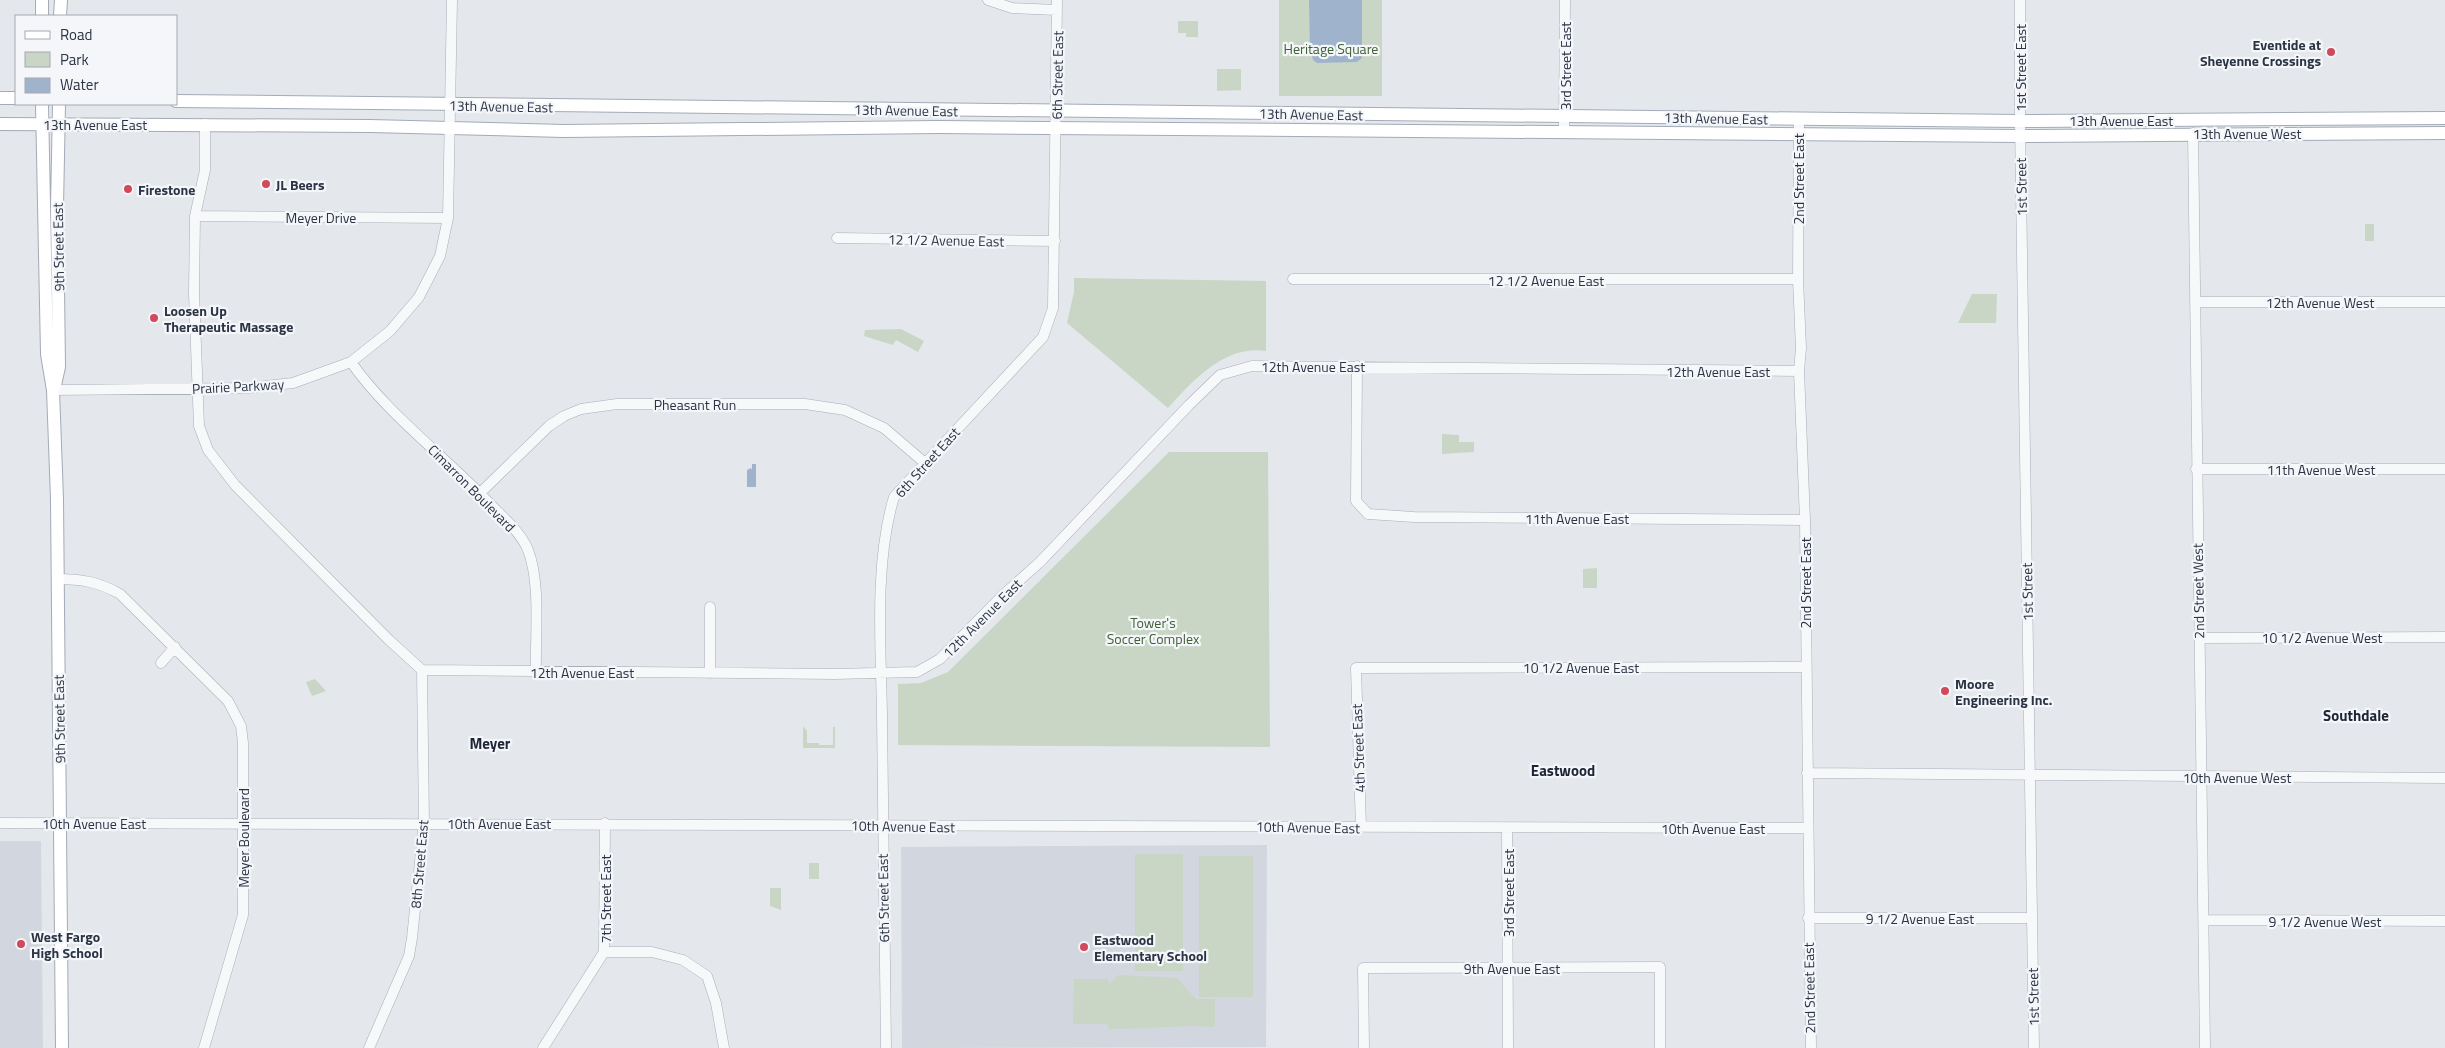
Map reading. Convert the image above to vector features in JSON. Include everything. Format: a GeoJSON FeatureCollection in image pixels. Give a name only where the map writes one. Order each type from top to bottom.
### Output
{"type":"FeatureCollection","features":[{"type":"Feature","properties":{"kind":"main road"},"geometry":{"type":"LineString","coordinates":[[42,0],[42,15]]}},
{"type":"Feature","properties":{"kind":"main road"},"geometry":{"type":"LineString","coordinates":[[60,15],[61,0]]}},
{"type":"Feature","properties":{"kind":"main road"},"geometry":{"type":"LineString","coordinates":[[0,98],[15,98]]}},
{"type":"Feature","properties":{"kind":"main road","name":"13th Avenue East"},"geometry":{"type":"LineString","coordinates":[[178,101],[2020,121],[2445,118]]}},
{"type":"Feature","properties":{"kind":"main road","name":"9th Street East"},"geometry":{"type":"LineString","coordinates":[[42,105],[47,354],[53,390],[62,1048]]}},
{"type":"Feature","properties":{"kind":"main road","name":"9th Street East"},"geometry":{"type":"LineString","coordinates":[[53,390],[59,367],[57,207],[60,105]]}},
{"type":"Feature","properties":{"kind":"main road","name":"13th Avenue East"},"geometry":{"type":"LineString","coordinates":[[0,124],[205,124],[564,131],[1056,128],[2020,136]]}},
{"type":"Feature","properties":{"kind":"main road","name":"13th Avenue West"},"geometry":{"type":"LineString","coordinates":[[2020,136],[2445,132]]}},
{"type":"Feature","properties":{"kind":"street","name":"Prairie Parkway"},"geometry":{"type":"LineString","coordinates":[[53,390],[248,388],[293,383],[351,362],[390,331],[419,297],[440,256],[448,218],[452,0]]}},
{"type":"Feature","properties":{"kind":"street"},"geometry":{"type":"LineString","coordinates":[[988,0],[1012,8],[1057,5]]}},
{"type":"Feature","properties":{"kind":"street","name":"3rd Street East"},"geometry":{"type":"LineString","coordinates":[[1564,132],[1565,0]]}},
{"type":"Feature","properties":{"kind":"street","name":"1st Street East"},"geometry":{"type":"LineString","coordinates":[[2020,0],[2020,136]]}},
{"type":"Feature","properties":{"kind":"street","name":"6th Street East"},"geometry":{"type":"LineString","coordinates":[[886,1048],[881,673],[881,617],[885,526],[894,497],[1043,337],[1053,308],[1057,5]]}},
{"type":"Feature","properties":{"kind":"street","name":"2nd Street East"},"geometry":{"type":"LineString","coordinates":[[1799,119],[1798,279],[1801,348],[1798,371],[1805,520],[1806,773],[1811,1048]]}},
{"type":"Feature","properties":{"kind":"street"},"geometry":{"type":"LineString","coordinates":[[205,124],[206,170],[195,216],[196,389],[199,426],[208,450],[228,478],[389,640],[422,670]]}},
{"type":"Feature","properties":{"kind":"street","name":"2nd Street West"},"geometry":{"type":"LineString","coordinates":[[2193,134],[2205,1048]]}},
{"type":"Feature","properties":{"kind":"street","name":"1st Street"},"geometry":{"type":"LineString","coordinates":[[2020,136],[2034,1048]]}},
{"type":"Feature","properties":{"kind":"street","name":"Meyer Drive"},"geometry":{"type":"LineString","coordinates":[[195,216],[448,218]]}},
{"type":"Feature","properties":{"kind":"street","name":"12 1/2 Avenue East"},"geometry":{"type":"LineString","coordinates":[[837,238],[1055,241]]}},
{"type":"Feature","properties":{"kind":"street","name":"12 1/2 Avenue East"},"geometry":{"type":"LineString","coordinates":[[1293,279],[1798,279]]}},
{"type":"Feature","properties":{"kind":"street","name":"12th Avenue West"},"geometry":{"type":"LineString","coordinates":[[2195,302],[2445,302]]}},
{"type":"Feature","properties":{"kind":"street","name":"Cimarron Boulevard"},"geometry":{"type":"LineString","coordinates":[[351,362],[376,393],[480,493],[515,531],[527,549],[532,564],[535,594],[536,671]]}},
{"type":"Feature","properties":{"kind":"street","name":"12th Avenue East"},"geometry":{"type":"LineString","coordinates":[[422,670],[710,673],[917,672],[940,660],[1003,596],[1040,562],[1189,405],[1220,375],[1252,366],[1798,371]]}},
{"type":"Feature","properties":{"kind":"street","name":"11th Avenue East"},"geometry":{"type":"LineString","coordinates":[[1357,366],[1356,501],[1368,514],[1414,517],[1805,520]]}},
{"type":"Feature","properties":{"kind":"street","name":"Pheasant Run"},"geometry":{"type":"LineString","coordinates":[[480,493],[549,426],[564,416],[581,409],[617,404],[804,404],[845,410],[884,428],[925,463]]}},
{"type":"Feature","properties":{"kind":"street","name":"11th Avenue West"},"geometry":{"type":"LineString","coordinates":[[2196,469],[2445,469]]}},
{"type":"Feature","properties":{"kind":"street","name":"Meyer Boulevard"},"geometry":{"type":"LineString","coordinates":[[57,579],[92,581],[120,594],[228,700],[235,712],[243,742],[243,915],[204,1048]]}},
{"type":"Feature","properties":{"kind":"street"},"geometry":{"type":"LineString","coordinates":[[710,607],[710,673]]}},
{"type":"Feature","properties":{"kind":"street","name":"10 1/2 Avenue West"},"geometry":{"type":"LineString","coordinates":[[2199,638],[2445,637]]}},
{"type":"Feature","properties":{"kind":"street"},"geometry":{"type":"LineString","coordinates":[[162,663],[175,647]]}},
{"type":"Feature","properties":{"kind":"street","name":"10 1/2 Avenue East"},"geometry":{"type":"LineString","coordinates":[[1356,668],[1805,667]]}},
{"type":"Feature","properties":{"kind":"street","name":"4th Street East"},"geometry":{"type":"LineString","coordinates":[[1356,668],[1361,828]]}},
{"type":"Feature","properties":{"kind":"street","name":"8th Street East"},"geometry":{"type":"LineString","coordinates":[[369,1048],[409,956],[424,823],[422,670]]}},
{"type":"Feature","properties":{"kind":"street"},"geometry":{"type":"LineString","coordinates":[[1806,773],[2030,776]]}},
{"type":"Feature","properties":{"kind":"street","name":"10th Avenue West"},"geometry":{"type":"LineString","coordinates":[[2030,776],[2445,778]]}},
{"type":"Feature","properties":{"kind":"street","name":"10th Avenue East"},"geometry":{"type":"LineString","coordinates":[[0,823],[243,825],[605,823],[1361,828],[1807,828]]}},
{"type":"Feature","properties":{"kind":"street","name":"7th Street East"},"geometry":{"type":"LineString","coordinates":[[543,1048],[604,952],[605,823]]}},
{"type":"Feature","properties":{"kind":"street","name":"3rd Street East"},"geometry":{"type":"LineString","coordinates":[[1507,828],[1508,1048]]}},
{"type":"Feature","properties":{"kind":"street","name":"9 1/2 Avenue East"},"geometry":{"type":"LineString","coordinates":[[1808,918],[2031,918]]}},
{"type":"Feature","properties":{"kind":"street","name":"9 1/2 Avenue West"},"geometry":{"type":"LineString","coordinates":[[2204,920],[2445,921]]}},
{"type":"Feature","properties":{"kind":"street"},"geometry":{"type":"LineString","coordinates":[[604,952],[652,952],[683,960],[707,976],[716,1002],[724,1048]]}},
{"type":"Feature","properties":{"kind":"street","name":"9th Avenue East"},"geometry":{"type":"LineString","coordinates":[[1364,1048],[1363,968],[1660,967],[1660,1048]]}},
{"type":"Feature","properties":{"kind":"shaded area","name":"West Fargo High School"},"geometry":{"type":"Polygon","coordinates":[[[0,841],[41,841],[43,1048],[0,1048],[0,841]]]}},
{"type":"Feature","properties":{"kind":"shaded area","name":"Eastwood Elementary School"},"geometry":{"type":"Polygon","coordinates":[[[1267,845],[1266,1047],[902,1048],[901,847],[1267,845]]]}},
{"type":"Feature","properties":{"kind":"green space","name":"Heritage Square"},"geometry":{"type":"Polygon","coordinates":[[[1279,0],[1382,0],[1382,96],[1279,96],[1279,0]]]}},
{"type":"Feature","properties":{"kind":"green space"},"geometry":{"type":"Polygon","coordinates":[[[1178,21],[1198,21],[1198,37],[1186,37],[1186,33],[1178,33],[1178,21]]]}},
{"type":"Feature","properties":{"kind":"green space"},"geometry":{"type":"Polygon","coordinates":[[[1217,69],[1241,69],[1241,90],[1217,91],[1217,69]]]}},
{"type":"Feature","properties":{"kind":"green space"},"geometry":{"type":"Polygon","coordinates":[[[2365,224],[2374,224],[2374,241],[2365,241],[2365,224]]]}},
{"type":"Feature","properties":{"kind":"green space"},"geometry":{"type":"Polygon","coordinates":[[[1074,278],[1266,281],[1266,351],[1237,353],[1223,359],[1199,376],[1168,408],[1067,323],[1074,292],[1074,278]]]}},
{"type":"Feature","properties":{"kind":"green space"},"geometry":{"type":"Polygon","coordinates":[[[1972,294],[1997,294],[1996,323],[1958,323],[1972,294]]]}},
{"type":"Feature","properties":{"kind":"green space"},"geometry":{"type":"Polygon","coordinates":[[[901,329],[924,341],[918,352],[896,340],[893,345],[864,336],[865,330],[901,329]]]}},
{"type":"Feature","properties":{"kind":"green space"},"geometry":{"type":"Polygon","coordinates":[[[1442,434],[1459,435],[1459,442],[1474,442],[1474,452],[1442,454],[1442,434]]]}},
{"type":"Feature","properties":{"kind":"green space","name":"Tower's Soccer Complex"},"geometry":{"type":"Polygon","coordinates":[[[1169,452],[1268,452],[1270,747],[898,745],[898,684],[921,683],[948,672],[1169,452]]]}},
{"type":"Feature","properties":{"kind":"green space"},"geometry":{"type":"Polygon","coordinates":[[[1597,568],[1597,588],[1583,588],[1583,569],[1597,568]]]}},
{"type":"Feature","properties":{"kind":"green space"},"geometry":{"type":"Polygon","coordinates":[[[315,679],[326,691],[312,696],[306,682],[315,679]]]}},
{"type":"Feature","properties":{"kind":"green space"},"geometry":{"type":"Polygon","coordinates":[[[803,726],[807,731],[807,743],[819,743],[819,745],[833,745],[833,727],[835,727],[835,748],[803,748],[803,726]]]}},
{"type":"Feature","properties":{"kind":"green space"},"geometry":{"type":"Polygon","coordinates":[[[1135,854],[1183,854],[1183,971],[1135,971],[1135,854]]]}},
{"type":"Feature","properties":{"kind":"green space"},"geometry":{"type":"Polygon","coordinates":[[[1199,856],[1253,856],[1253,997],[1199,997],[1199,856]]]}},
{"type":"Feature","properties":{"kind":"green space"},"geometry":{"type":"Polygon","coordinates":[[[809,863],[819,863],[819,879],[809,879],[809,863]]]}},
{"type":"Feature","properties":{"kind":"green space"},"geometry":{"type":"Polygon","coordinates":[[[770,888],[781,888],[781,910],[770,906],[770,888]]]}},
{"type":"Feature","properties":{"kind":"green space"},"geometry":{"type":"Polygon","coordinates":[[[1118,975],[1177,978],[1196,999],[1215,999],[1215,1027],[1109,1029],[1107,1024],[1073,1024],[1074,979],[1108,979],[1109,984],[1118,975]]]}},
{"type":"Feature","properties":{"kind":"water"},"geometry":{"type":"Polygon","coordinates":[[[1309,0],[1362,0],[1362,58],[1357,62],[1317,63],[1313,60],[1310,49],[1309,0]]]}},
{"type":"Feature","properties":{"kind":"water"},"geometry":{"type":"Polygon","coordinates":[[[752,464],[756,464],[756,487],[747,487],[747,470],[751,468],[752,470],[752,464]]]}},
{"type":"Feature","properties":{"kind":"place","name":"Eventide at Sheyenne Crossings"},"geometry":{"type":"Point","coordinates":[2331,52]}},
{"type":"Feature","properties":{"kind":"place","name":"JL Beers"},"geometry":{"type":"Point","coordinates":[266,184]}},
{"type":"Feature","properties":{"kind":"place","name":"Firestone"},"geometry":{"type":"Point","coordinates":[128,189]}},
{"type":"Feature","properties":{"kind":"place","name":"Loosen Up Therapeutic Massage"},"geometry":{"type":"Point","coordinates":[154,318]}},
{"type":"Feature","properties":{"kind":"place","name":"Moore Engineering Inc."},"geometry":{"type":"Point","coordinates":[1945,691]}},
{"type":"Feature","properties":{"kind":"place","name":"West Fargo High School"},"geometry":{"type":"Point","coordinates":[21,944]}},
{"type":"Feature","properties":{"kind":"place","name":"Eastwood Elementary School"},"geometry":{"type":"Point","coordinates":[1084,947]}},
{"type":"Feature","properties":{"kind":"district","name":"Southdale"},"geometry":{"type":"Point","coordinates":[2356,715]}},
{"type":"Feature","properties":{"kind":"district","name":"Meyer"},"geometry":{"type":"Point","coordinates":[490,743]}},
{"type":"Feature","properties":{"kind":"district","name":"Eastwood"},"geometry":{"type":"Point","coordinates":[1563,770]}}]}
